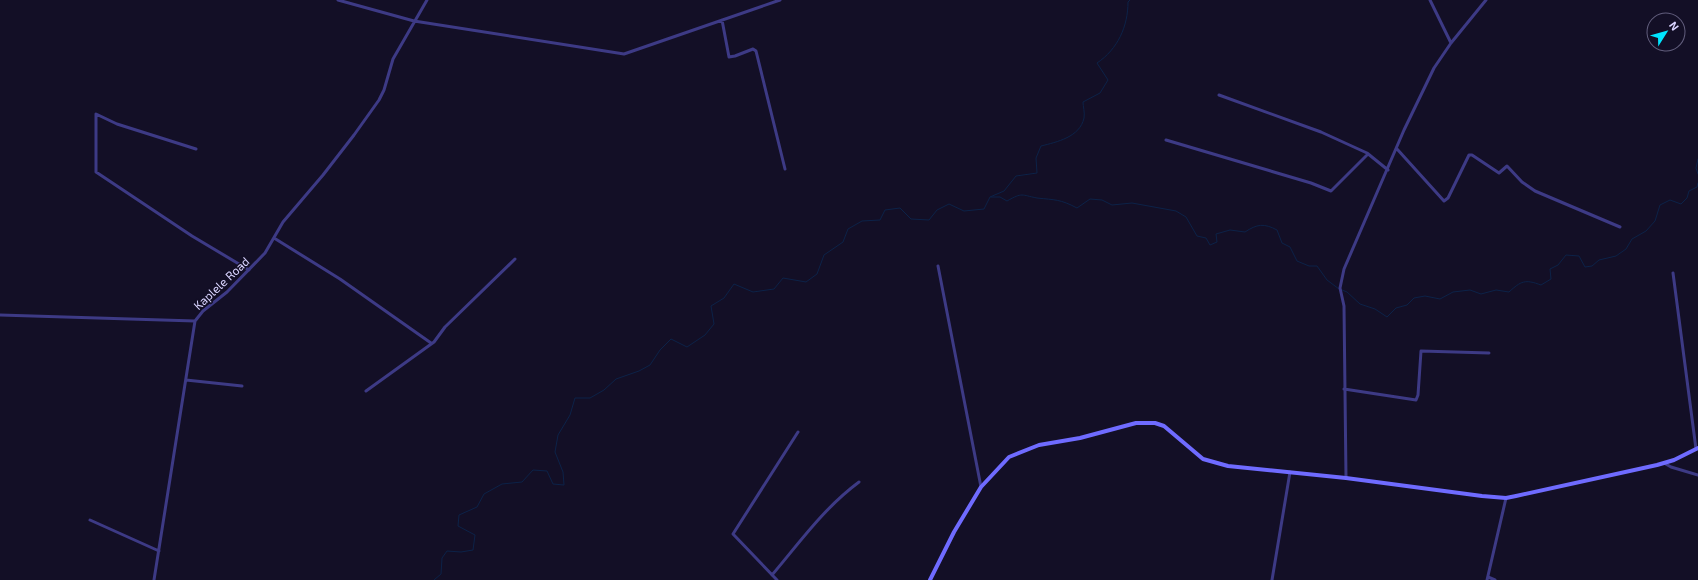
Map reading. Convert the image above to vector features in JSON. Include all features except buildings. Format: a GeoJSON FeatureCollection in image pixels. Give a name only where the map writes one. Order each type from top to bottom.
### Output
{"type":"FeatureCollection","features":[{"type":"Feature","properties":{"kind":"street"},"geometry":{"type":"LineString","coordinates":[[338,0],[414,21],[624,54],[780,0]]}},
{"type":"Feature","properties":{"kind":"street","name":"Kaplele Road"},"geometry":{"type":"LineString","coordinates":[[154,580],[195,321],[200,314],[223,296],[265,253],[283,222],[323,175],[379,100],[384,90],[393,59],[427,0]]}},
{"type":"Feature","properties":{"kind":"street"},"geometry":{"type":"LineString","coordinates":[[1430,0],[1451,43]]}},
{"type":"Feature","properties":{"kind":"street"},"geometry":{"type":"LineString","coordinates":[[1346,478],[1344,306],[1340,288],[1344,269],[1396,149],[1434,68],[1451,43],[1486,0]]}},
{"type":"Feature","properties":{"kind":"street"},"geometry":{"type":"LineString","coordinates":[[722,20],[729,57],[752,49],[756,50],[785,169]]}},
{"type":"Feature","properties":{"kind":"street"},"geometry":{"type":"LineString","coordinates":[[1219,95],[1321,132],[1368,154],[1388,170]]}},
{"type":"Feature","properties":{"kind":"street"},"geometry":{"type":"LineString","coordinates":[[196,149],[117,124],[96,114],[96,172],[192,236],[249,270]]}},
{"type":"Feature","properties":{"kind":"street"},"geometry":{"type":"LineString","coordinates":[[1166,140],[1311,183],[1331,191],[1368,154]]}},
{"type":"Feature","properties":{"kind":"street"},"geometry":{"type":"LineString","coordinates":[[1396,149],[1444,201],[1448,198],[1468,157],[1472,155],[1499,173],[1507,166],[1522,182],[1535,191],[1620,227]]}},
{"type":"Feature","properties":{"kind":"street"},"geometry":{"type":"LineString","coordinates":[[274,238],[340,280],[431,343]]}},
{"type":"Feature","properties":{"kind":"street"},"geometry":{"type":"LineString","coordinates":[[366,391],[431,343],[515,259]]}},
{"type":"Feature","properties":{"kind":"street"},"geometry":{"type":"LineString","coordinates":[[938,266],[981,487]]}},
{"type":"Feature","properties":{"kind":"street"},"geometry":{"type":"LineString","coordinates":[[930,580],[954,532],[981,487],[1002,464],[1016,454],[1040,445],[1080,438],[1136,423],[1155,423],[1164,426],[1194,453],[1216,464],[1346,478],[1440,492],[1506,498],[1664,463],[1697,448],[1673,273]]}},
{"type":"Feature","properties":{"kind":"street"},"geometry":{"type":"LineString","coordinates":[[0,316],[195,321]]}},
{"type":"Feature","properties":{"kind":"street"},"geometry":{"type":"LineString","coordinates":[[1344,389],[1416,400],[1418,395],[1421,351],[1489,353]]}},
{"type":"Feature","properties":{"kind":"street"},"geometry":{"type":"LineString","coordinates":[[186,380],[242,386]]}},
{"type":"Feature","properties":{"kind":"street"},"geometry":{"type":"LineString","coordinates":[[777,580],[735,537],[734,533],[752,507],[798,432]]}},
{"type":"Feature","properties":{"kind":"street"},"geometry":{"type":"LineString","coordinates":[[1664,463],[1671,467],[1698,475]]}},
{"type":"Feature","properties":{"kind":"street"},"geometry":{"type":"LineString","coordinates":[[1272,580],[1290,472]]}},
{"type":"Feature","properties":{"kind":"street"},"geometry":{"type":"LineString","coordinates":[[772,575],[821,515],[843,494],[859,482]]}},
{"type":"Feature","properties":{"kind":"street"},"geometry":{"type":"LineString","coordinates":[[1496,580],[1488,579],[1506,498]]}},
{"type":"Feature","properties":{"kind":"street"},"geometry":{"type":"LineString","coordinates":[[90,520],[159,551]]}},
{"type":"Feature","properties":{"kind":"waterway"},"geometry":{"type":"LineString","coordinates":[[434,580],[441,574],[442,558],[447,551],[461,552],[473,550],[475,535],[458,526],[459,515],[477,507],[484,494],[502,484],[522,482],[533,470],[547,471],[553,484],[564,485],[563,472],[555,452],[558,435],[570,415],[575,398],[590,398],[604,390],[616,379],[639,371],[650,365],[660,350],[671,339],[687,347],[705,335],[714,324],[711,306],[724,298],[734,284],[753,292],[774,289],[783,278],[806,282],[817,274],[824,255],[843,242],[848,229],[862,221],[880,220],[885,210],[900,208],[911,219],[929,220],[937,210],[949,204],[964,211],[984,209],[990,197],[1004,191],[1016,176],[1037,173],[1036,158],[1041,146],[1067,138],[1078,130],[1084,118],[1083,102],[1100,93],[1108,80],[1097,63],[1111,51],[1116,44],[1124,28],[1128,11],[1128,2],[1130,0]]}},
{"type":"Feature","properties":{"kind":"waterway"},"geometry":{"type":"LineString","coordinates":[[1698,159],[1696,168],[1698,174]]}},
{"type":"Feature","properties":{"kind":"waterway"},"geometry":{"type":"LineString","coordinates":[[1342,290],[1347,292],[1360,304],[1375,309],[1387,317],[1396,308],[1407,305],[1414,298],[1425,296],[1440,299],[1453,292],[1470,290],[1481,294],[1496,290],[1509,292],[1517,285],[1524,282],[1531,282],[1541,285],[1551,279],[1550,269],[1558,265],[1566,255],[1579,256],[1585,267],[1592,266],[1599,260],[1616,256],[1626,249],[1632,239],[1646,231],[1655,221],[1660,205],[1670,200],[1681,204],[1687,198],[1689,191],[1697,187],[1698,183]]}},
{"type":"Feature","properties":{"kind":"waterway"},"geometry":{"type":"LineString","coordinates":[[991,197],[1000,197],[1007,201],[1016,196],[1025,195],[1062,201],[1077,208],[1090,199],[1102,200],[1112,205],[1132,203],[1176,211],[1186,217],[1197,236],[1206,238],[1210,245],[1217,242],[1216,234],[1230,230],[1245,232],[1253,227],[1261,225],[1268,226],[1277,230],[1282,243],[1290,247],[1297,261],[1309,266],[1317,266],[1327,280],[1339,289]]}}]}
